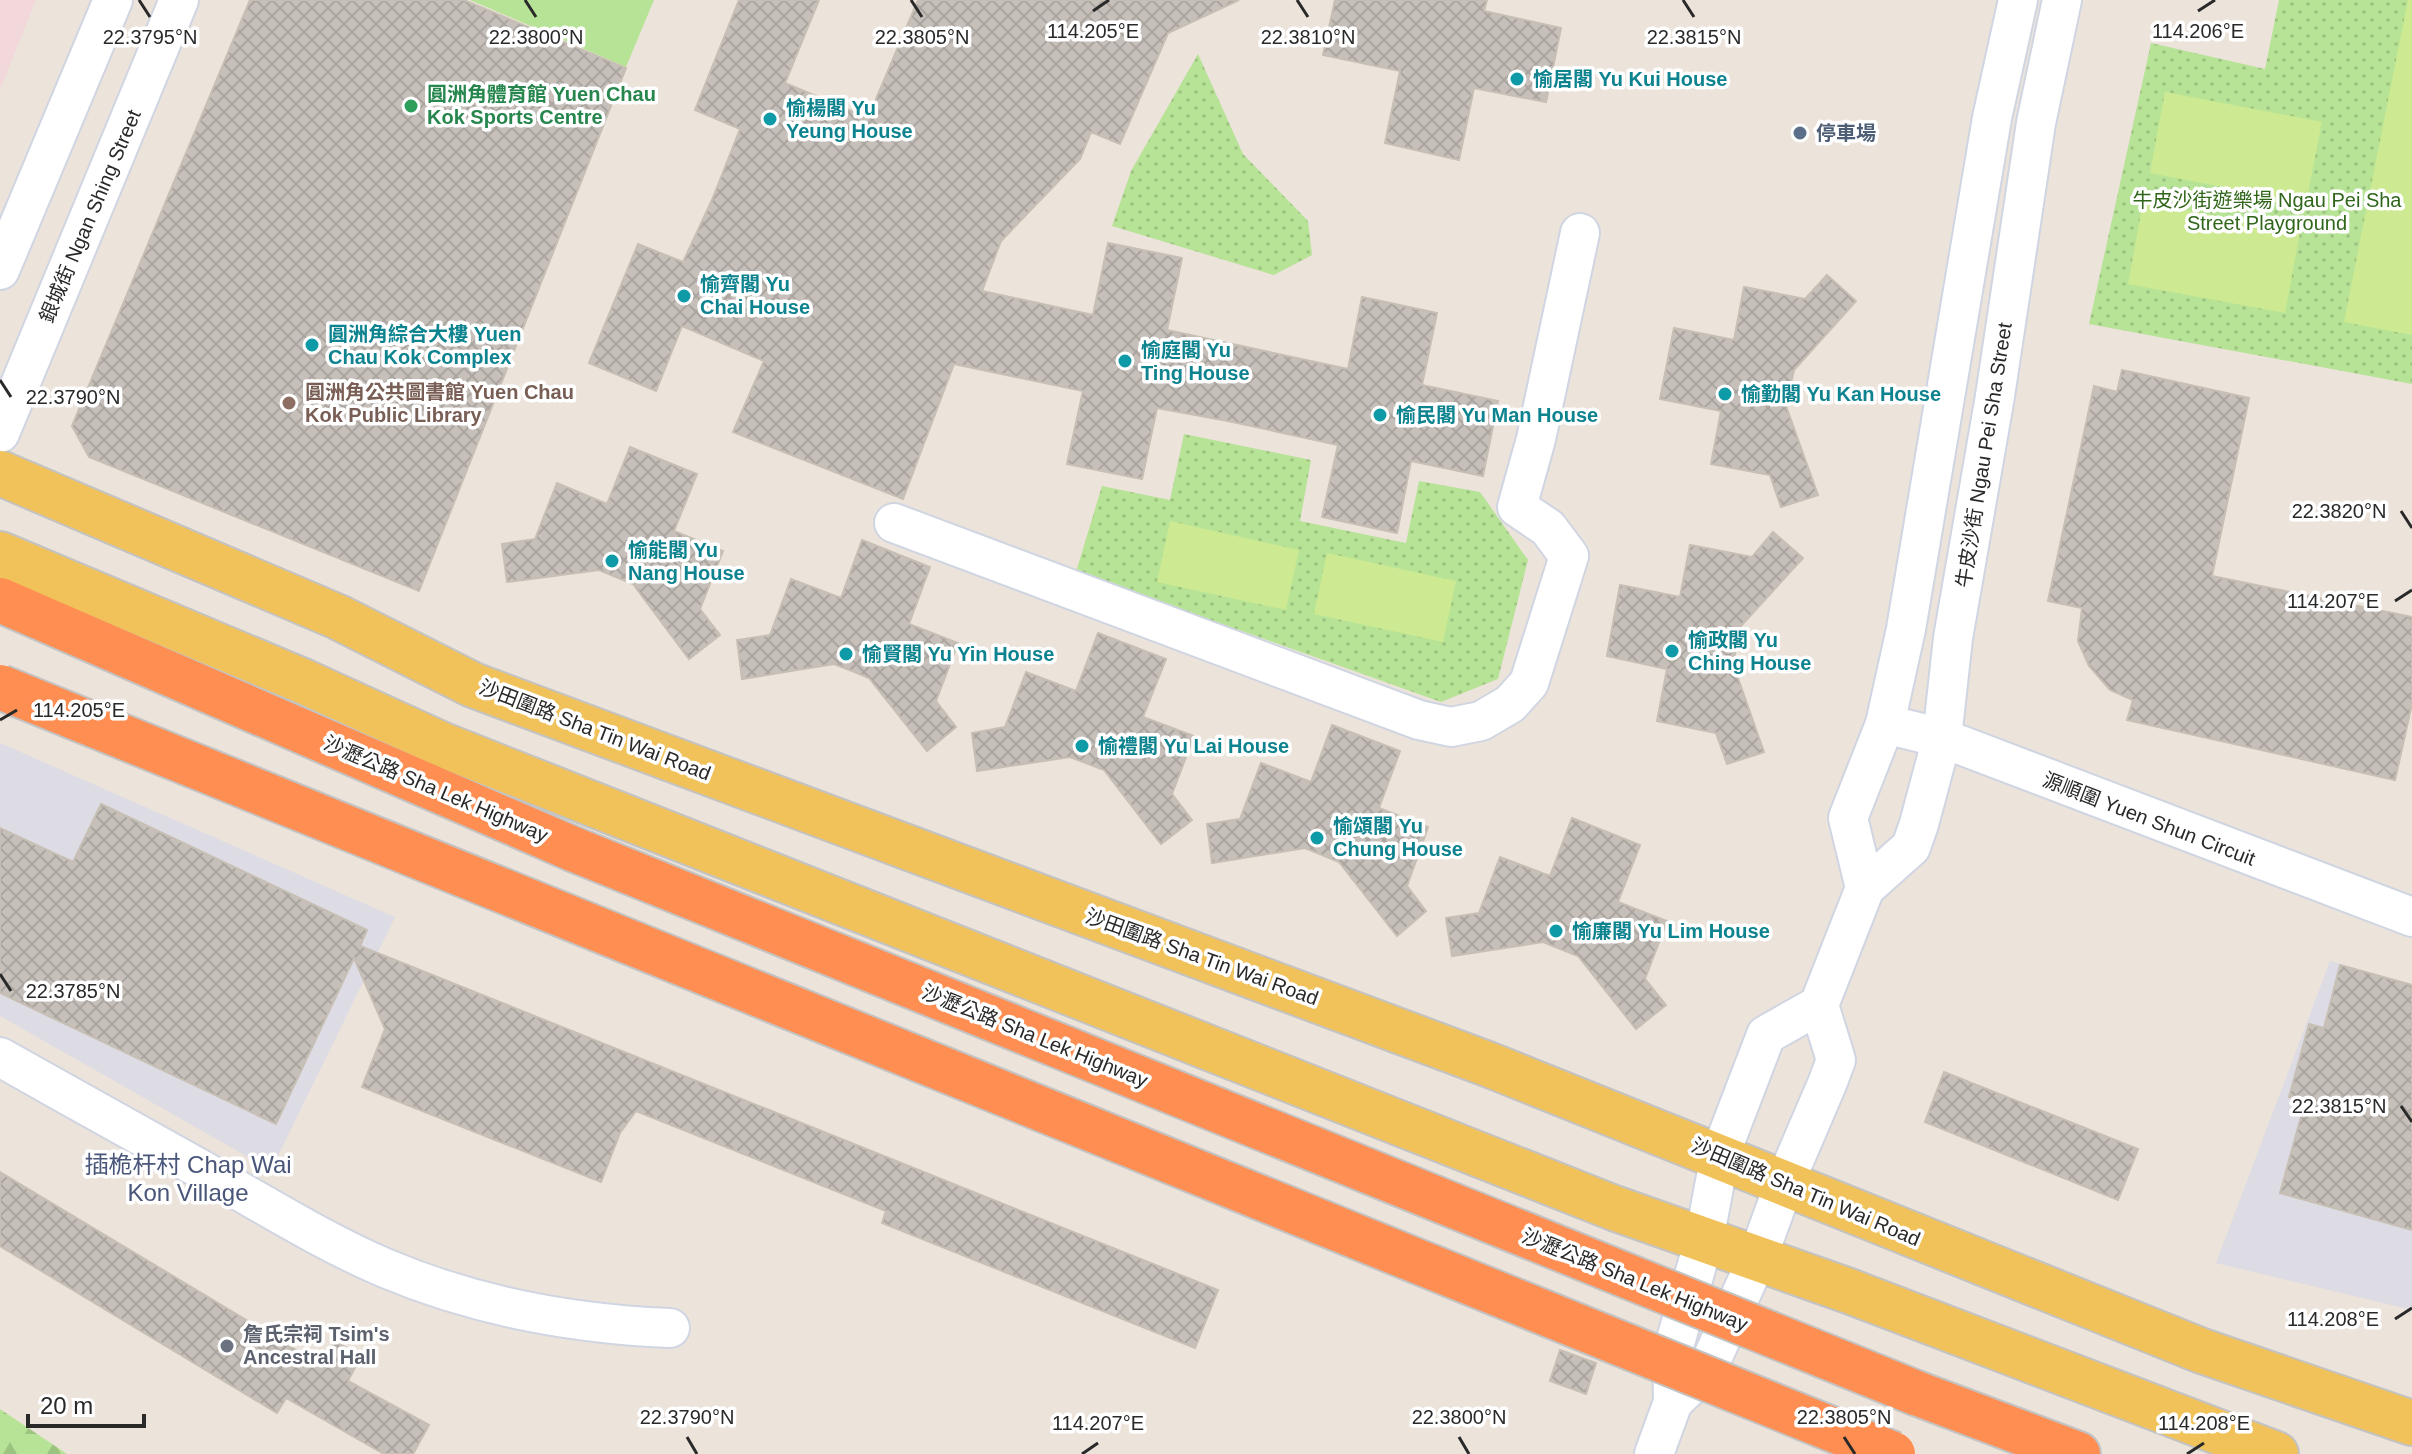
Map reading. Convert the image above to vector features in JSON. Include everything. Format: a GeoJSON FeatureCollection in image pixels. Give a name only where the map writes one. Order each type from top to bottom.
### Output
{"type":"FeatureCollection","features":[{"type":"Feature","properties":{"kind":"highway","name":"沙瀝公路 Sha Lek Highway"},"geometry":{"type":"LineString","coordinates":[[0,600],[573,849],[1916,1393],[2078,1454]]}},
{"type":"Feature","properties":{"kind":"highway"},"geometry":{"type":"LineString","coordinates":[[0,687],[1893,1454]]}},
{"type":"Feature","properties":{"kind":"main road","name":"沙田圍路 Sha Tin Wai Road"},"geometry":{"type":"LineString","coordinates":[[0,473],[338,617],[473,685],[1475,1059],[2202,1351],[2412,1423]]}},
{"type":"Feature","properties":{"kind":"main road"},"geometry":{"type":"LineString","coordinates":[[0,554],[443,745],[1704,1240],[2276,1454]]}},
{"type":"Feature","properties":{"kind":"street"},"geometry":{"type":"LineString","coordinates":[[0,270],[113,0]]}},
{"type":"Feature","properties":{"kind":"street","name":"銀城街 Ngan Shing Street"},"geometry":{"type":"LineString","coordinates":[[0,433],[179,0]]}},
{"type":"Feature","properties":{"kind":"street"},"geometry":{"type":"LineString","coordinates":[[1865,888],[1848,818],[1885,724],[1906,629],[1992,118],[2018,0]]}},
{"type":"Feature","properties":{"kind":"street","name":"牛皮沙街 Ngau Pei Sha Street"},"geometry":{"type":"LineString","coordinates":[[1819,1005],[1865,888],[1911,847],[1942,738],[1953,638],[1995,396],[2036,123],[2062,0]]}},
{"type":"Feature","properties":{"kind":"street"},"geometry":{"type":"LineString","coordinates":[[894,523],[1419,720],[1451,727],[1481,721],[1510,704],[1529,683],[1569,556],[1548,528],[1517,507],[1536,439],[1580,233]]}},
{"type":"Feature","properties":{"kind":"street","name":"源順圍 Yuen Shun Circuit"},"geometry":{"type":"LineString","coordinates":[[1885,724],[1942,738],[2412,917]]}},
{"type":"Feature","properties":{"kind":"street"},"geometry":{"type":"LineString","coordinates":[[1654,1454],[1673,1402],[1672,1354],[1704,1240],[1720,1155],[1766,1035],[1819,1005],[1836,1060],[1757,1259],[1707,1370],[1673,1402]]}},
{"type":"Feature","properties":{"kind":"street"},"geometry":{"type":"LineString","coordinates":[[0,1057],[304,1227],[384,1268],[525,1312],[603,1324],[670,1328]]}},
{"type":"Feature","properties":{"kind":"shaded area"},"geometry":{"type":"Polygon","coordinates":[[[0,0],[36,0],[0,90],[0,0]]]}},
{"type":"Feature","properties":{"kind":"shaded area"},"geometry":{"type":"Polygon","coordinates":[[[0,743],[395,917],[271,1170],[0,1016],[0,743]]]}},
{"type":"Feature","properties":{"kind":"shaded area"},"geometry":{"type":"Polygon","coordinates":[[[2330,961],[2412,984],[2412,1310],[2216,1263],[2330,961]]]}},
{"type":"Feature","properties":{"kind":"green space"},"geometry":{"type":"Polygon","coordinates":[[[470,0],[654,0],[626,67],[470,0]]]}},
{"type":"Feature","properties":{"kind":"green space","name":"牛皮沙街遊樂場 Ngau Pei Sha Street Playground"},"geometry":{"type":"Polygon","coordinates":[[[2279,0],[2412,0],[2412,384],[2089,324],[2151,43],[2265,69],[2279,0]]]}},
{"type":"Feature","properties":{"kind":"green space"},"geometry":{"type":"Polygon","coordinates":[[[2408,0],[2412,0],[2412,335],[2344,322],[2408,0]]]}},
{"type":"Feature","properties":{"kind":"green space"},"geometry":{"type":"Polygon","coordinates":[[[1198,54],[1243,154],[1308,221],[1312,255],[1274,275],[1112,226],[1131,171],[1198,54]]]}},
{"type":"Feature","properties":{"kind":"green space"},"geometry":{"type":"Polygon","coordinates":[[[2165,92],[2322,122],[2306,203],[2150,173],[2165,92]]]}},
{"type":"Feature","properties":{"kind":"green space"},"geometry":{"type":"Polygon","coordinates":[[[2143,202],[2300,232],[2285,313],[2128,284],[2143,202]]]}},
{"type":"Feature","properties":{"kind":"green space"},"geometry":{"type":"Polygon","coordinates":[[[1184,434],[1311,460],[1300,521],[1406,543],[1419,481],[1480,492],[1528,560],[1498,679],[1441,702],[1076,572],[1102,486],[1170,500],[1184,434]]]}},
{"type":"Feature","properties":{"kind":"green space"},"geometry":{"type":"Polygon","coordinates":[[[1170,521],[1299,550],[1286,610],[1157,582],[1170,521]]]}},
{"type":"Feature","properties":{"kind":"green space"},"geometry":{"type":"Polygon","coordinates":[[[1327,553],[1456,581],[1443,642],[1314,614],[1327,553]]]}},
{"type":"Feature","properties":{"kind":"green space"},"geometry":{"type":"Polygon","coordinates":[[[0,1409],[67,1454],[0,1454],[0,1409]]]}},
{"type":"Feature","properties":{"kind":"building","name":"圓洲角綜合大樓 Yuen Chau Kok Complex"},"geometry":{"type":"Polygon","coordinates":[[[250,0],[464,0],[626,68],[419,591],[89,457],[72,426],[250,0]]]}},
{"type":"Feature","properties":{"kind":"building"},"geometry":{"type":"Polygon","coordinates":[[[739,0],[819,0],[785,83],[868,118],[918,0],[1239,0],[1168,33],[1120,144],[1091,132],[1080,159],[1001,241],[982,291],[1093,315],[1108,243],[1182,258],[1167,330],[1348,369],[1362,297],[1437,313],[1422,385],[1498,401],[1483,476],[1411,461],[1397,533],[1322,517],[1338,445],[1228,421],[1157,408],[1142,479],[1067,464],[1083,391],[954,364],[903,499],[733,432],[764,361],[682,326],[656,391],[589,363],[638,244],[683,262],[712,200],[740,129],[695,110],[739,0]]]}},
{"type":"Feature","properties":{"kind":"building","name":"愉居閣 Yu Kui House"},"geometry":{"type":"Polygon","coordinates":[[[1335,0],[1487,0],[1484,11],[1561,28],[1546,102],[1474,88],[1459,160],[1385,143],[1400,71],[1323,55],[1335,0]]]}},
{"type":"Feature","properties":{"kind":"building","name":"愉勤閣 Yu Kan House"},"geometry":{"type":"Polygon","coordinates":[[[1827,275],[1856,301],[1794,370],[1786,406],[1818,495],[1781,507],[1770,475],[1711,464],[1721,411],[1660,399],[1674,328],[1734,340],[1744,287],[1805,299],[1827,275]]]}},
{"type":"Feature","properties":{"kind":"building"},"geometry":{"type":"Polygon","coordinates":[[[2122,370],[2249,398],[2212,576],[2412,617],[2412,704],[2395,780],[2127,720],[2133,700],[2110,690],[2089,666],[2078,641],[2082,608],[2048,601],[2094,386],[2117,392],[2122,370]]]}},
{"type":"Feature","properties":{"kind":"building","name":"愉能閣 Yu Nang House"},"geometry":{"type":"Polygon","coordinates":[[[630,447],[697,474],[674,531],[723,551],[700,609],[720,635],[689,659],[633,584],[599,570],[507,582],[502,544],[535,539],[557,483],[607,504],[630,447]]]}},
{"type":"Feature","properties":{"kind":"building","name":"愉政閣 Yu Ching House"},"geometry":{"type":"Polygon","coordinates":[[[1773,532],[1803,558],[1740,627],[1733,664],[1764,752],[1727,764],[1716,733],[1657,721],[1667,669],[1607,656],[1620,585],[1680,597],[1690,545],[1752,557],[1773,532]]]}},
{"type":"Feature","properties":{"kind":"building","name":"愉賢閣 Yu Yin House"},"geometry":{"type":"Polygon","coordinates":[[[862,540],[930,567],[909,624],[958,643],[936,701],[956,727],[927,751],[869,678],[852,671],[834,664],[742,679],[737,640],[770,635],[791,579],[841,598],[862,540]]]}},
{"type":"Feature","properties":{"kind":"building","name":"愉禮閣 Yu Lai House"},"geometry":{"type":"Polygon","coordinates":[[[1098,633],[1166,659],[1143,717],[1194,736],[1172,794],[1192,820],[1161,844],[1104,770],[1070,757],[977,771],[972,733],[1005,727],[1026,672],[1076,691],[1098,633]]]}},
{"type":"Feature","properties":{"kind":"building","name":"愉頌閣 Yu Chung House"},"geometry":{"type":"Polygon","coordinates":[[[1332,725],[1400,751],[1379,808],[1428,827],[1407,886],[1426,911],[1397,936],[1339,862],[1305,848],[1212,863],[1207,824],[1240,819],[1261,763],[1311,782],[1332,725]]]}},
{"type":"Feature","properties":{"kind":"building"},"geometry":{"type":"Polygon","coordinates":[[[101,804],[367,930],[360,946],[1218,1290],[1195,1348],[882,1223],[886,1211],[636,1111],[620,1133],[601,1182],[362,1087],[385,1029],[354,958],[276,1124],[0,993],[0,828],[73,862],[101,804]]]}},
{"type":"Feature","properties":{"kind":"building","name":"愉廉閣 Yu Lim House"},"geometry":{"type":"Polygon","coordinates":[[[1572,818],[1640,845],[1618,902],[1667,921],[1645,979],[1666,1005],[1636,1029],[1578,956],[1543,942],[1452,956],[1446,918],[1479,913],[1500,857],[1550,876],[1572,818]]]}},
{"type":"Feature","properties":{"kind":"building"},"geometry":{"type":"Polygon","coordinates":[[[2340,965],[2412,985],[2412,1230],[2280,1193],[2305,1102],[2289,1097],[2309,1024],[2324,1028],[2340,965]]]}},
{"type":"Feature","properties":{"kind":"building"},"geometry":{"type":"Polygon","coordinates":[[[1944,1072],[2138,1149],[2118,1200],[1925,1122],[1944,1072]]]}},
{"type":"Feature","properties":{"kind":"building"},"geometry":{"type":"Polygon","coordinates":[[[0,1172],[321,1365],[335,1341],[361,1356],[348,1381],[429,1425],[413,1454],[384,1454],[286,1398],[277,1413],[0,1246],[0,1172]]]}},
{"type":"Feature","properties":{"kind":"building"},"geometry":{"type":"Polygon","coordinates":[[[1560,1350],[1596,1363],[1586,1394],[1550,1381],[1560,1350]]]}},
{"type":"Feature","properties":{"kind":"place","name":"愉居閣 Yu Kui House"},"geometry":{"type":"Point","coordinates":[1517,79]}},
{"type":"Feature","properties":{"kind":"place","name":"圓洲角體育館 Yuen Chau Kok Sports Centre"},"geometry":{"type":"Point","coordinates":[411,106]}},
{"type":"Feature","properties":{"kind":"place","name":"愉楊閣 Yu Yeung House"},"geometry":{"type":"Point","coordinates":[770,119]}},
{"type":"Feature","properties":{"kind":"place","name":"停車場"},"geometry":{"type":"Point","coordinates":[1800,133]}},
{"type":"Feature","properties":{"kind":"place","name":"愉齊閣 Yu Chai House"},"geometry":{"type":"Point","coordinates":[684,296]}},
{"type":"Feature","properties":{"kind":"place","name":"圓洲角綜合大樓 Yuen Chau Kok Complex"},"geometry":{"type":"Point","coordinates":[312,345]}},
{"type":"Feature","properties":{"kind":"place","name":"愉庭閣 Yu Ting House"},"geometry":{"type":"Point","coordinates":[1125,361]}},
{"type":"Feature","properties":{"kind":"place","name":"愉勤閣 Yu Kan House"},"geometry":{"type":"Point","coordinates":[1725,394]}},
{"type":"Feature","properties":{"kind":"place","name":"圓洲角公共圖書館 Yuen Chau Kok Public Library"},"geometry":{"type":"Point","coordinates":[289,403]}},
{"type":"Feature","properties":{"kind":"place","name":"愉民閣 Yu Man House"},"geometry":{"type":"Point","coordinates":[1380,415]}},
{"type":"Feature","properties":{"kind":"place","name":"愉能閣 Yu Nang House"},"geometry":{"type":"Point","coordinates":[612,561]}},
{"type":"Feature","properties":{"kind":"place","name":"愉政閣 Yu Ching House"},"geometry":{"type":"Point","coordinates":[1672,651]}},
{"type":"Feature","properties":{"kind":"place","name":"愉賢閣 Yu Yin House"},"geometry":{"type":"Point","coordinates":[846,654]}},
{"type":"Feature","properties":{"kind":"place","name":"愉禮閣 Yu Lai House"},"geometry":{"type":"Point","coordinates":[1082,746]}},
{"type":"Feature","properties":{"kind":"place","name":"愉頌閣 Yu Chung House"},"geometry":{"type":"Point","coordinates":[1317,838]}},
{"type":"Feature","properties":{"kind":"place","name":"愉廉閣 Yu Lim House"},"geometry":{"type":"Point","coordinates":[1556,931]}},
{"type":"Feature","properties":{"kind":"place","name":"詹氏宗祠 Tsim's Ancestral Hall"},"geometry":{"type":"Point","coordinates":[227,1346]}},
{"type":"Feature","properties":{"kind":"district","name":"插桅杆村 Chap Wai Kon Village"},"geometry":{"type":"Point","coordinates":[188,1179]}}]}
